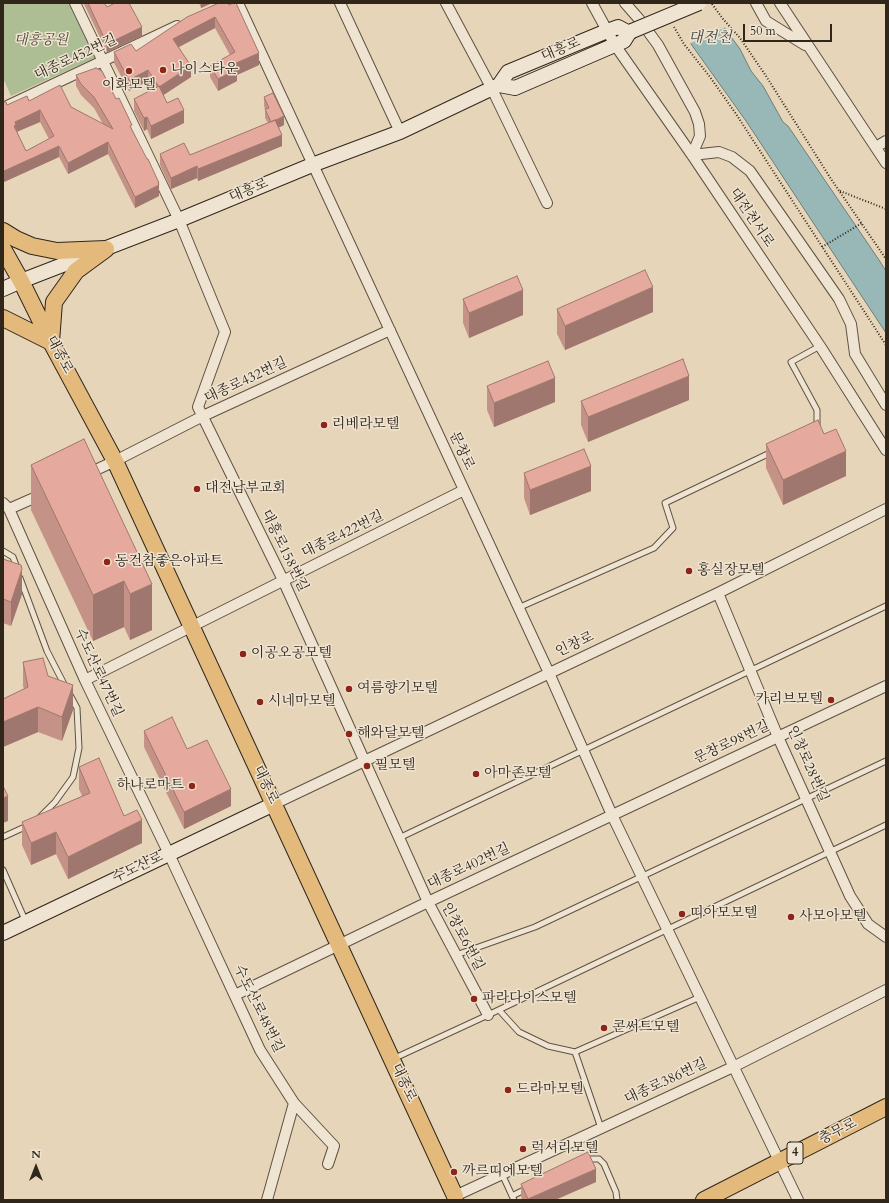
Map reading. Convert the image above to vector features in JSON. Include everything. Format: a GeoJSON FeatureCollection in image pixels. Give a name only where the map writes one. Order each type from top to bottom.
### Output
{"type":"FeatureCollection","features":[{"type":"Feature","properties":{"kind":"main road","name":"대흥로"},"geometry":{"type":"LineString","coordinates":[[496,87],[515,88],[624,41],[630,32],[700,3]]}},
{"type":"Feature","properties":{"kind":"main road","name":"대흥로"},"geometry":{"type":"LineString","coordinates":[[3,289],[179,220],[312,165],[400,132],[496,87],[508,72],[607,31],[618,27],[630,32]]}},
{"type":"Feature","properties":{"kind":"main road"},"geometry":{"type":"LineString","coordinates":[[3,231],[32,246],[57,251],[106,249]]}},
{"type":"Feature","properties":{"kind":"main road","name":"대종로"},"geometry":{"type":"LineString","coordinates":[[3,249],[115,461],[339,944],[453,1199]]}},
{"type":"Feature","properties":{"kind":"main road"},"geometry":{"type":"LineString","coordinates":[[3,318],[52,342],[54,302],[76,271],[106,249]]}},
{"type":"Feature","properties":{"kind":"main road","name":"수도산로"},"geometry":{"type":"LineString","coordinates":[[3,933],[274,804]]}},
{"type":"Feature","properties":{"kind":"main road","name":"충무로"},"geometry":{"type":"LineString","coordinates":[[704,1200],[886,1107]]}},
{"type":"Feature","properties":{"kind":"street","name":"대흥로158번길"},"geometry":{"type":"LineString","coordinates":[[75,3],[179,220],[225,332],[198,407],[283,580],[364,761]]}},
{"type":"Feature","properties":{"kind":"street","name":"문창로"},"geometry":{"type":"LineString","coordinates":[[238,3],[549,673],[612,815],[798,1200]]}},
{"type":"Feature","properties":{"kind":"street"},"geometry":{"type":"LineString","coordinates":[[340,3],[400,132]]}},
{"type":"Feature","properties":{"kind":"street"},"geometry":{"type":"LineString","coordinates":[[446,3],[496,87],[547,203]]}},
{"type":"Feature","properties":{"kind":"street","name":"대전천서로"},"geometry":{"type":"LineString","coordinates":[[592,3],[615,45],[692,155],[820,346],[886,450]]}},
{"type":"Feature","properties":{"kind":"street"},"geometry":{"type":"LineString","coordinates":[[625,3],[640,19],[658,46],[695,112],[699,124],[700,136],[692,155],[718,152],[732,157],[750,171],[839,299],[851,324],[855,354],[886,405]]}},
{"type":"Feature","properties":{"kind":"street"},"geometry":{"type":"LineString","coordinates":[[756,3],[766,21],[808,47]]}},
{"type":"Feature","properties":{"kind":"street"},"geometry":{"type":"LineString","coordinates":[[780,3],[886,163]]}},
{"type":"Feature","properties":{"kind":"street","name":"대종로452번길"},"geometry":{"type":"LineString","coordinates":[[3,108],[186,22]]}},
{"type":"Feature","properties":{"kind":"street"},"geometry":{"type":"LineString","coordinates":[[876,147],[886,141]]}},
{"type":"Feature","properties":{"kind":"street","name":"대종로432번길"},"geometry":{"type":"LineString","coordinates":[[115,461],[203,416],[390,330]]}},
{"type":"Feature","properties":{"kind":"street"},"geometry":{"type":"LineString","coordinates":[[80,477],[115,461]]}},
{"type":"Feature","properties":{"kind":"street"},"geometry":{"type":"LineString","coordinates":[[6,506],[51,490]]}},
{"type":"Feature","properties":{"kind":"street","name":"대종로422번길"},"geometry":{"type":"LineString","coordinates":[[191,626],[464,490]]}},
{"type":"Feature","properties":{"kind":"street","name":"수도산로47번길"},"geometry":{"type":"LineString","coordinates":[[6,506],[85,680],[169,854]]}},
{"type":"Feature","properties":{"kind":"street","name":"인창로"},"geometry":{"type":"LineString","coordinates":[[274,804],[718,593],[886,509]]}},
{"type":"Feature","properties":{"kind":"street","name":"인창로28번길"},"geometry":{"type":"LineString","coordinates":[[718,593],[778,737],[807,798],[850,896],[868,924],[886,937]]}},
{"type":"Feature","properties":{"kind":"street"},"geometry":{"type":"LineString","coordinates":[[85,680],[191,626]]}},
{"type":"Feature","properties":{"kind":"street","name":"문창로98번길"},"geometry":{"type":"LineString","coordinates":[[612,815],[886,686]]}},
{"type":"Feature","properties":{"kind":"street","name":"인창로6번길"},"geometry":{"type":"LineString","coordinates":[[364,761],[428,902],[488,1015]]}},
{"type":"Feature","properties":{"kind":"street","name":"대종로402번길"},"geometry":{"type":"LineString","coordinates":[[339,944],[612,815]]}},
{"type":"Feature","properties":{"kind":"street","name":"수도산로48번길"},"geometry":{"type":"LineString","coordinates":[[169,854],[260,1050],[294,1103],[334,1146],[328,1164]]}},
{"type":"Feature","properties":{"kind":"street"},"geometry":{"type":"LineString","coordinates":[[235,995],[339,944]]}},
{"type":"Feature","properties":{"kind":"street","name":"대종로386번길"},"geometry":{"type":"LineString","coordinates":[[453,1199],[502,1174],[733,1066],[886,990]]}},
{"type":"Feature","properties":{"kind":"street"},"geometry":{"type":"LineString","coordinates":[[266,1200],[294,1103]]}},
{"type":"Feature","properties":{"kind":"lane"},"geometry":{"type":"LineString","coordinates":[[817,430],[817,410],[792,362],[820,346]]}},
{"type":"Feature","properties":{"kind":"lane"},"geometry":{"type":"LineString","coordinates":[[518,608],[654,548],[673,528],[665,503],[781,447]]}},
{"type":"Feature","properties":{"kind":"lane"},"geometry":{"type":"LineString","coordinates":[[3,551],[12,557],[48,652],[77,708],[79,748],[73,777],[38,820]]}},
{"type":"Feature","properties":{"kind":"lane"},"geometry":{"type":"LineString","coordinates":[[399,838],[886,606]]}},
{"type":"Feature","properties":{"kind":"lane"},"geometry":{"type":"LineString","coordinates":[[456,955],[535,927],[886,761]]}},
{"type":"Feature","properties":{"kind":"lane"},"geometry":{"type":"LineString","coordinates":[[3,837],[32,823]]}},
{"type":"Feature","properties":{"kind":"lane"},"geometry":{"type":"LineString","coordinates":[[392,1060],[886,825]]}},
{"type":"Feature","properties":{"kind":"lane"},"geometry":{"type":"LineString","coordinates":[[3,870],[26,922]]}},
{"type":"Feature","properties":{"kind":"lane"},"geometry":{"type":"LineString","coordinates":[[499,1010],[519,1032],[548,1046],[575,1052],[700,997]]}},
{"type":"Feature","properties":{"kind":"lane"},"geometry":{"type":"LineString","coordinates":[[575,1052],[601,1128]]}},
{"type":"Feature","properties":{"kind":"lane"},"geometry":{"type":"LineString","coordinates":[[584,1162],[591,1159],[599,1159],[604,1164],[616,1192],[617,1200]]}},
{"type":"Feature","properties":{"kind":"lane"},"geometry":{"type":"LineString","coordinates":[[502,1174],[513,1198],[533,1186]]}},
{"type":"Feature","properties":{"kind":"path"},"geometry":{"type":"LineString","coordinates":[[711,3],[740,38],[766,76],[839,190],[886,259]]}},
{"type":"Feature","properties":{"kind":"path"},"geometry":{"type":"LineString","coordinates":[[672,24],[684,44],[736,114],[886,345]]}},
{"type":"Feature","properties":{"kind":"path"},"geometry":{"type":"LineString","coordinates":[[839,190],[886,209]]}},
{"type":"Feature","properties":{"kind":"path"},"geometry":{"type":"LineString","coordinates":[[822,247],[862,223]]}},
{"type":"Feature","properties":{"kind":"green space","name":"대흥공원"},"geometry":{"type":"Polygon","coordinates":[[[3,3],[70,3],[95,58],[11,96],[3,78],[3,3]]]}},
{"type":"Feature","properties":{"kind":"water","name":"대전천"},"geometry":{"type":"Polygon","coordinates":[[[672,3],[706,3],[740,49],[751,71],[763,86],[783,122],[788,126],[879,260],[886,271],[886,333],[746,121],[691,44],[672,3]]]}},
{"type":"Feature","properties":{"kind":"pier"},"geometry":{"type":"Polygon","coordinates":[[[670,3],[709,3],[726,27],[689,44],[670,3]]]}},
{"type":"Feature","properties":{"kind":"building"},"geometry":{"type":"Polygon","coordinates":[[[88,3],[104,3],[107,7],[115,3],[129,3],[142,27],[107,44],[88,3]]]}},
{"type":"Feature","properties":{"kind":"building"},"geometry":{"type":"Polygon","coordinates":[[[219,3],[228,3],[229,5],[236,3],[259,53],[234,64],[237,69],[218,79],[210,66],[235,52],[215,17],[173,39],[191,66],[159,87],[148,70],[129,80],[114,52],[131,44],[136,51],[187,17],[219,3]]]}},
{"type":"Feature","properties":{"kind":"building"},"geometry":{"type":"Polygon","coordinates":[[[96,68],[102,71],[116,99],[119,98],[132,125],[130,126],[148,159],[159,185],[135,197],[108,142],[68,163],[59,146],[4,171],[3,102],[6,102],[7,105],[27,96],[29,101],[60,85],[71,107],[113,129],[94,97],[81,84],[76,75],[96,68]],[[40,110],[15,122],[16,125],[14,126],[26,151],[54,136],[40,110]]]}},
{"type":"Feature","properties":{"kind":"building"},"geometry":{"type":"Polygon","coordinates":[[[159,86],[167,103],[178,98],[184,110],[151,126],[147,117],[144,118],[134,99],[159,86]]]}},
{"type":"Feature","properties":{"kind":"building"},"geometry":{"type":"Polygon","coordinates":[[[273,93],[284,116],[271,122],[265,109],[269,108],[264,97],[273,93]]]}},
{"type":"Feature","properties":{"kind":"building"},"geometry":{"type":"Polygon","coordinates":[[[275,120],[282,135],[198,169],[197,166],[171,178],[160,154],[184,143],[190,155],[275,120]]]}},
{"type":"Feature","properties":{"kind":"building"},"geometry":{"type":"Polygon","coordinates":[[[645,270],[653,287],[565,326],[557,309],[645,270]]]}},
{"type":"Feature","properties":{"kind":"building"},"geometry":{"type":"Polygon","coordinates":[[[517,276],[523,290],[469,313],[463,299],[517,276]]]}},
{"type":"Feature","properties":{"kind":"building"},"geometry":{"type":"Polygon","coordinates":[[[683,359],[689,376],[588,417],[581,401],[683,359]]]}},
{"type":"Feature","properties":{"kind":"building"},"geometry":{"type":"Polygon","coordinates":[[[548,361],[555,378],[494,403],[487,386],[548,361]]]}},
{"type":"Feature","properties":{"kind":"building"},"geometry":{"type":"Polygon","coordinates":[[[818,420],[824,434],[836,429],[846,451],[783,480],[766,444],[818,420]]]}},
{"type":"Feature","properties":{"kind":"building"},"geometry":{"type":"Polygon","coordinates":[[[84,439],[152,584],[130,594],[124,581],[93,595],[31,465],[84,439]]]}},
{"type":"Feature","properties":{"kind":"building"},"geometry":{"type":"Polygon","coordinates":[[[584,449],[591,466],[530,490],[524,473],[584,449]]]}},
{"type":"Feature","properties":{"kind":"building"},"geometry":{"type":"Polygon","coordinates":[[[3,559],[21,565],[22,569],[11,602],[3,599],[3,559]]]}},
{"type":"Feature","properties":{"kind":"building"},"geometry":{"type":"Polygon","coordinates":[[[43,658],[48,676],[73,685],[62,717],[38,707],[3,722],[3,699],[28,687],[23,662],[43,658]]]}},
{"type":"Feature","properties":{"kind":"building","name":"하나로마트"},"geometry":{"type":"Polygon","coordinates":[[[172,717],[187,749],[207,740],[231,789],[184,812],[144,731],[172,717]]]}},
{"type":"Feature","properties":{"kind":"building"},"geometry":{"type":"Polygon","coordinates":[[[99,758],[124,816],[137,810],[142,820],[68,857],[56,832],[31,843],[22,822],[90,793],[79,767],[99,758]]]}},
{"type":"Feature","properties":{"kind":"building"},"geometry":{"type":"Polygon","coordinates":[[[3,786],[8,796],[3,798],[3,786]]]}},
{"type":"Feature","properties":{"kind":"building"},"geometry":{"type":"Polygon","coordinates":[[[588,1152],[596,1169],[528,1199],[521,1184],[588,1152]]]}},
{"type":"Feature","properties":{"kind":"place","name":"나이스타운"},"geometry":{"type":"Point","coordinates":[163,70]}},
{"type":"Feature","properties":{"kind":"place","name":"이화모텔"},"geometry":{"type":"Point","coordinates":[129,71]}},
{"type":"Feature","properties":{"kind":"place","name":"리베라모텔"},"geometry":{"type":"Point","coordinates":[324,425]}},
{"type":"Feature","properties":{"kind":"place","name":"대전남부교회"},"geometry":{"type":"Point","coordinates":[197,489]}},
{"type":"Feature","properties":{"kind":"place","name":"동건참좋은아파트"},"geometry":{"type":"Point","coordinates":[107,562]}},
{"type":"Feature","properties":{"kind":"place","name":"홍실장모텔"},"geometry":{"type":"Point","coordinates":[689,571]}},
{"type":"Feature","properties":{"kind":"place","name":"이공오공모텔"},"geometry":{"type":"Point","coordinates":[243,654]}},
{"type":"Feature","properties":{"kind":"place","name":"여름향기모텔"},"geometry":{"type":"Point","coordinates":[349,689]}},
{"type":"Feature","properties":{"kind":"place","name":"카리브모텔"},"geometry":{"type":"Point","coordinates":[831,700]}},
{"type":"Feature","properties":{"kind":"place","name":"시네마모텔"},"geometry":{"type":"Point","coordinates":[260,702]}},
{"type":"Feature","properties":{"kind":"place","name":"해와달모텔"},"geometry":{"type":"Point","coordinates":[349,734]}},
{"type":"Feature","properties":{"kind":"place","name":"필모텔"},"geometry":{"type":"Point","coordinates":[367,766]}},
{"type":"Feature","properties":{"kind":"place","name":"아마존모텔"},"geometry":{"type":"Point","coordinates":[476,774]}},
{"type":"Feature","properties":{"kind":"place","name":"하나로마트"},"geometry":{"type":"Point","coordinates":[192,786]}},
{"type":"Feature","properties":{"kind":"place","name":"띠아모모텔"},"geometry":{"type":"Point","coordinates":[682,914]}},
{"type":"Feature","properties":{"kind":"place","name":"사모아모텔"},"geometry":{"type":"Point","coordinates":[791,917]}},
{"type":"Feature","properties":{"kind":"place","name":"파라다이스모텔"},"geometry":{"type":"Point","coordinates":[474,999]}},
{"type":"Feature","properties":{"kind":"place","name":"콘써트모텔"},"geometry":{"type":"Point","coordinates":[604,1028]}},
{"type":"Feature","properties":{"kind":"place","name":"드라마모텔"},"geometry":{"type":"Point","coordinates":[508,1090]}},
{"type":"Feature","properties":{"kind":"place","name":"럭셔리모텔"},"geometry":{"type":"Point","coordinates":[523,1149]}},
{"type":"Feature","properties":{"kind":"place","name":"까르띠에모텔"},"geometry":{"type":"Point","coordinates":[454,1172]}}]}
